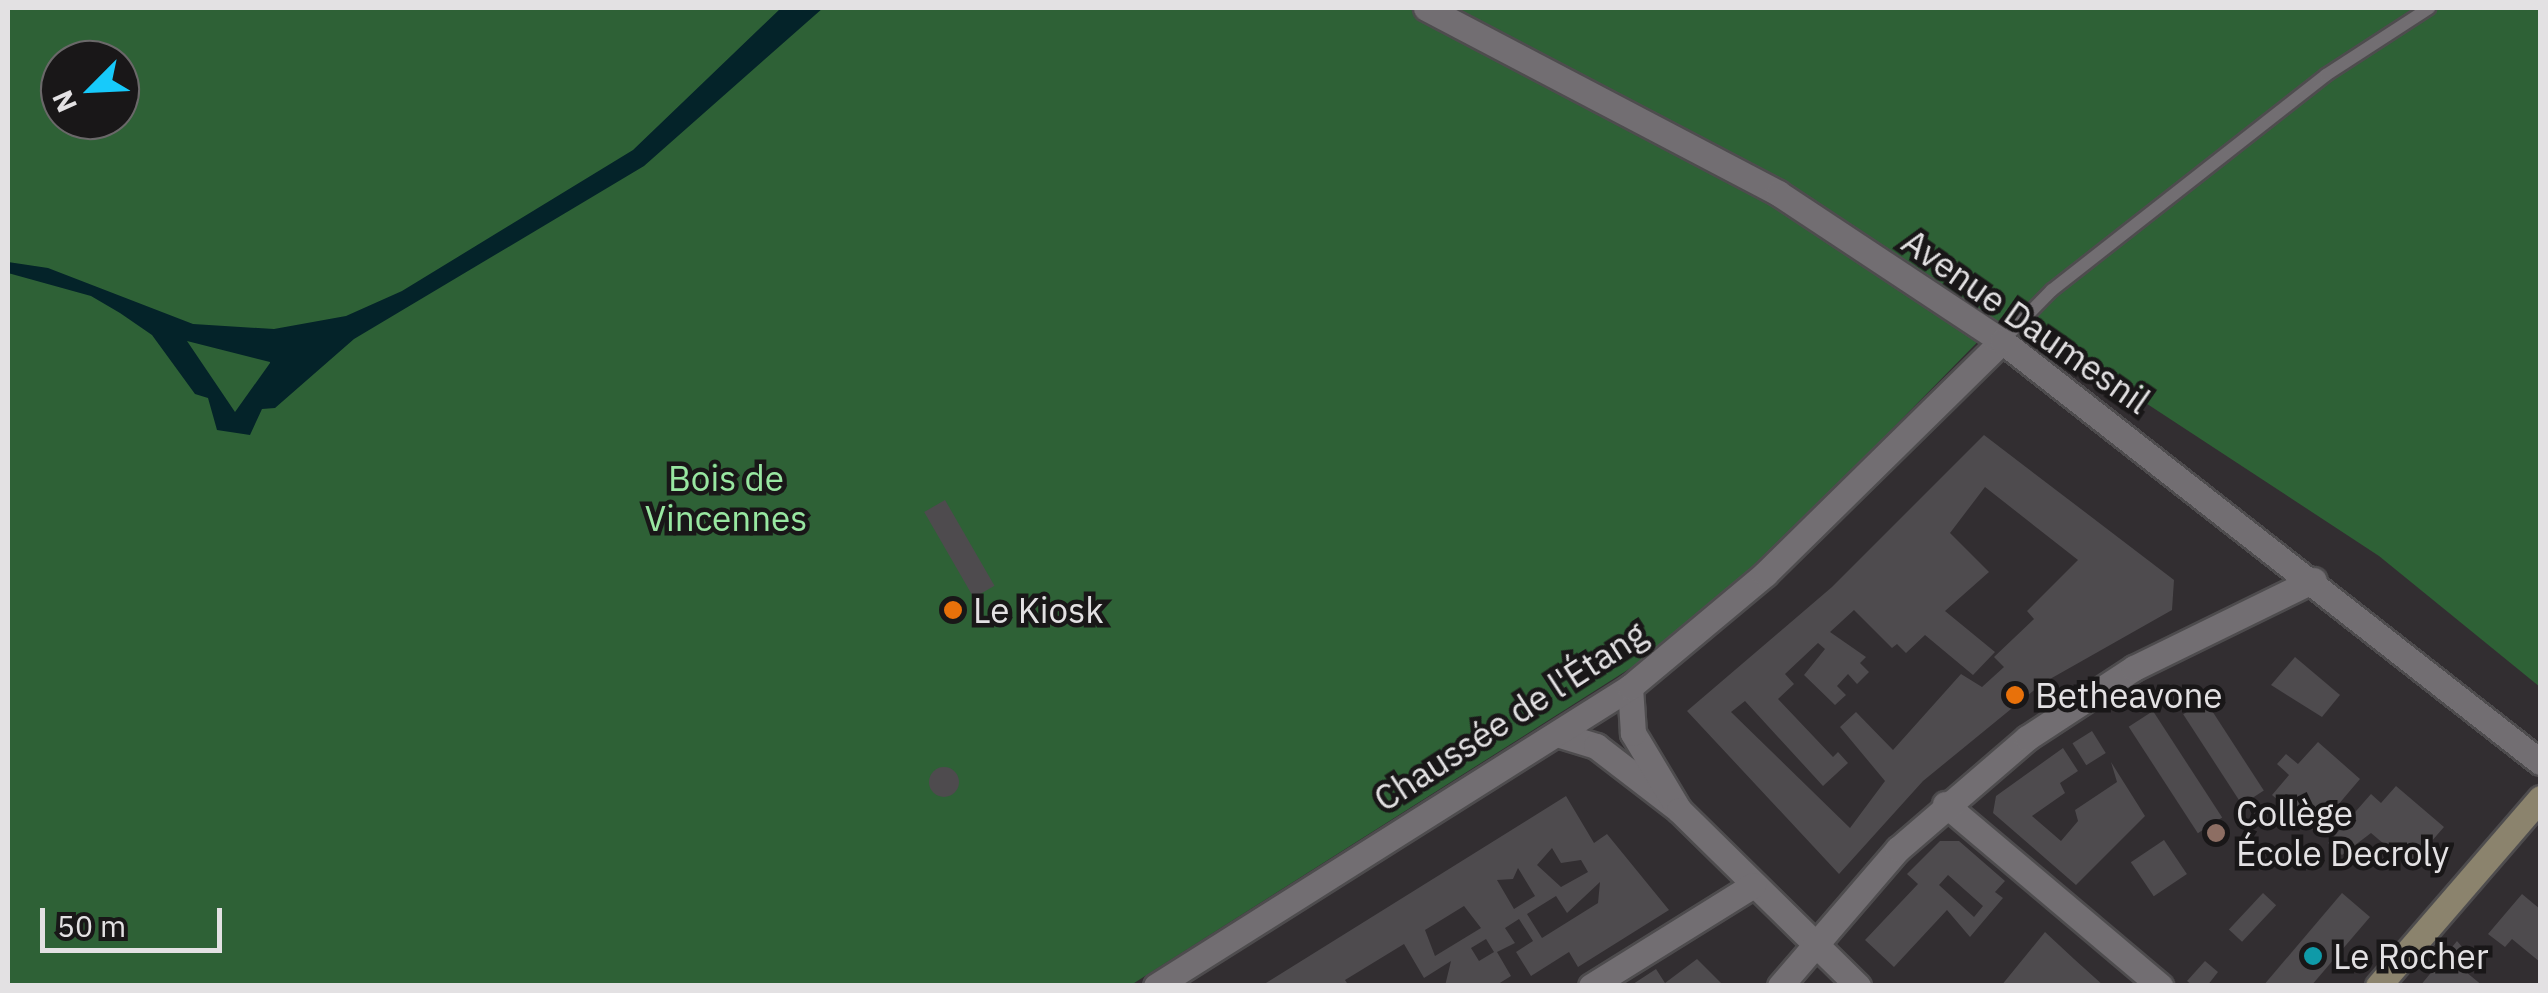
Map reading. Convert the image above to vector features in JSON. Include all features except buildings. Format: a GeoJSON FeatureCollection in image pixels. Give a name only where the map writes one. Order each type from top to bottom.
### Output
{"type":"FeatureCollection","features":[{"type":"Feature","properties":{"kind":"main road"},"geometry":{"type":"LineString","coordinates":[[2378,986],[2540,798]]}},
{"type":"Feature","properties":{"kind":"street","name":"Avenue Daumesnil"},"geometry":{"type":"LineString","coordinates":[[1426,8],[1778,193],[2002,340],[2314,580],[2540,762]]}},
{"type":"Feature","properties":{"kind":"street","name":"Chaussée de l'Étang"},"geometry":{"type":"LineString","coordinates":[[1156,986],[1630,687],[1740,598],[2002,340]]}},
{"type":"Feature","properties":{"kind":"street"},"geometry":{"type":"LineString","coordinates":[[1780,986],[1812,943],[1945,804],[2083,699],[2314,580]]}},
{"type":"Feature","properties":{"kind":"street"},"geometry":{"type":"LineString","coordinates":[[1630,687],[1633,734],[1680,810]]}},
{"type":"Feature","properties":{"kind":"street"},"geometry":{"type":"LineString","coordinates":[[1557,734],[1596,746],[1680,810],[1858,986]]}},
{"type":"Feature","properties":{"kind":"street"},"geometry":{"type":"LineString","coordinates":[[1945,804],[2160,986]]}},
{"type":"Feature","properties":{"kind":"street"},"geometry":{"type":"LineString","coordinates":[[1591,986],[1752,885]]}},
{"type":"Feature","properties":{"kind":"lane"},"geometry":{"type":"LineString","coordinates":[[2002,340],[2052,290],[2326,75],[2428,8]]}},
{"type":"Feature","properties":{"kind":"green space","name":"Bois de Vincennes"},"geometry":{"type":"Polygon","coordinates":[[[8,8],[2540,8],[2540,687],[2379,556],[2007,312],[1792,531],[1659,650],[1131,985],[8,985],[8,8]]]}},
{"type":"Feature","properties":{"kind":"water"},"geometry":{"type":"Polygon","coordinates":[[[781,8],[823,8],[644,166],[354,339],[275,408],[262,409],[250,435],[217,430],[208,398],[195,394],[152,335],[120,313],[91,296],[8,273],[8,262],[48,268],[193,324],[274,329],[346,316],[402,291],[633,150],[781,8]],[[187,341],[235,412],[270,362],[187,341]]]}},
{"type":"Feature","properties":{"kind":"place","name":"Le Kiosk"},"geometry":{"type":"Point","coordinates":[953,610]}},
{"type":"Feature","properties":{"kind":"place","name":"Betheavone"},"geometry":{"type":"Point","coordinates":[2015,695]}},
{"type":"Feature","properties":{"kind":"place","name":"Collège École Decroly"},"geometry":{"type":"Point","coordinates":[2216,833]}},
{"type":"Feature","properties":{"kind":"place","name":"Le Rocher"},"geometry":{"type":"Point","coordinates":[2313,956]}}]}
